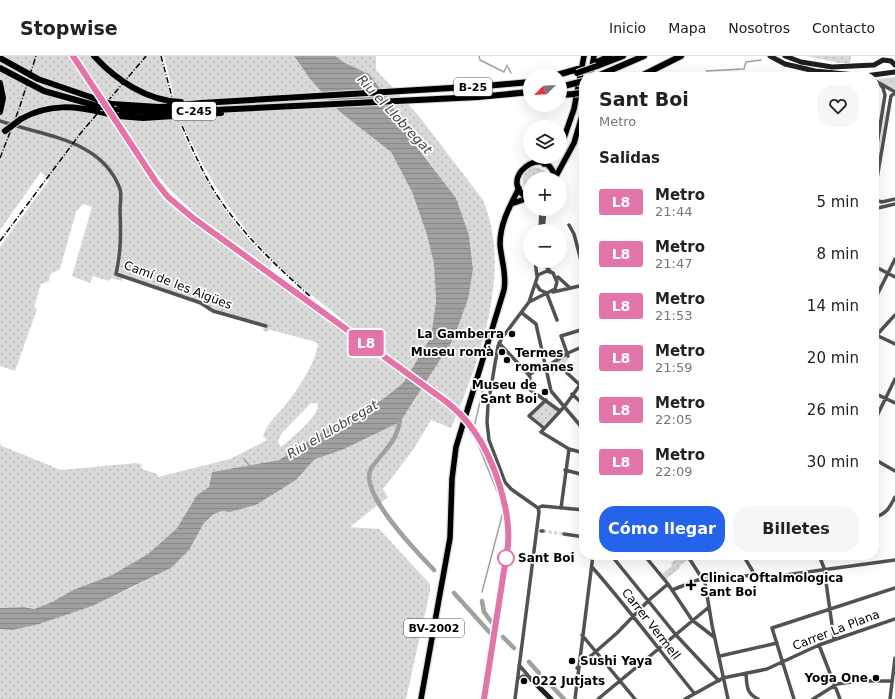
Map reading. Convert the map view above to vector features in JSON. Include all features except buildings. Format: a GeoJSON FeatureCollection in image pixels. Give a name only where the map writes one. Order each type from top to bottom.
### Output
{"type":"FeatureCollection","features":[{"type":"Feature","properties":{"kind":"highway"},"geometry":{"type":"LineString","coordinates":[[94,56],[119,78],[142,92],[165,101],[201,103]]}},
{"type":"Feature","properties":{"kind":"highway"},"geometry":{"type":"LineString","coordinates":[[597,64],[610,56]]}},
{"type":"Feature","properties":{"kind":"highway"},"geometry":{"type":"LineString","coordinates":[[567,75],[623,56]]}},
{"type":"Feature","properties":{"kind":"highway"},"geometry":{"type":"LineString","coordinates":[[606,72],[644,56]]}},
{"type":"Feature","properties":{"kind":"highway"},"geometry":{"type":"LineString","coordinates":[[649,72],[681,56]]}},
{"type":"Feature","properties":{"kind":"highway","name":"C-245"},"geometry":{"type":"LineString","coordinates":[[0,58],[38,79],[112,104],[159,107],[201,103],[415,90]]}},
{"type":"Feature","properties":{"kind":"highway","name":"C-245"},"geometry":{"type":"LineString","coordinates":[[0,68],[44,91],[117,113],[273,108],[421,99]]}},
{"type":"Feature","properties":{"kind":"highway"},"geometry":{"type":"LineString","coordinates":[[567,73],[578,71]]}},
{"type":"Feature","properties":{"kind":"highway","name":"B-25"},"geometry":{"type":"LineString","coordinates":[[415,90],[523,82]]}},
{"type":"Feature","properties":{"kind":"highway"},"geometry":{"type":"LineString","coordinates":[[567,85],[579,82]]}},
{"type":"Feature","properties":{"kind":"highway"},"geometry":{"type":"LineString","coordinates":[[0,83],[3,98],[0,112]]}},
{"type":"Feature","properties":{"kind":"highway"},"geometry":{"type":"LineString","coordinates":[[567,94],[579,93]]}},
{"type":"Feature","properties":{"kind":"highway","name":"B-25"},"geometry":{"type":"LineString","coordinates":[[421,99],[523,94]]}},
{"type":"Feature","properties":{"kind":"highway"},"geometry":{"type":"LineString","coordinates":[[2,133],[21,119],[38,111],[60,106],[81,107],[105,113],[117,113]]}},
{"type":"Feature","properties":{"kind":"main road"},"geometry":{"type":"LineString","coordinates":[[581,72],[584,56]]}},
{"type":"Feature","properties":{"kind":"main road"},"geometry":{"type":"LineString","coordinates":[[591,72],[594,56]]}},
{"type":"Feature","properties":{"kind":"main road"},"geometry":{"type":"LineString","coordinates":[[567,129],[574,109],[579,82]]}},
{"type":"Feature","properties":{"kind":"main road"},"geometry":{"type":"LineString","coordinates":[[558,172],[574,143],[579,126]]}},
{"type":"Feature","properties":{"kind":"main road"},"geometry":{"type":"LineString","coordinates":[[523,192],[519,188],[518,177],[524,167],[529,164]]}},
{"type":"Feature","properties":{"kind":"main road"},"geometry":{"type":"LineString","coordinates":[[544,164],[550,168],[552,172]]}},
{"type":"Feature","properties":{"kind":"main road","name":"BV-2002"},"geometry":{"type":"LineString","coordinates":[[420,699],[450,538],[452,475],[456,447],[504,290],[505,275],[500,237],[502,226],[519,188]]}},
{"type":"Feature","properties":{"kind":"main road"},"geometry":{"type":"LineString","coordinates":[[511,204],[523,200]]}},
{"type":"Feature","properties":{"kind":"street"},"geometry":{"type":"LineString","coordinates":[[770,56],[801,69],[829,72]]}},
{"type":"Feature","properties":{"kind":"street"},"geometry":{"type":"LineString","coordinates":[[785,56],[801,62],[832,67],[874,65],[883,60],[895,65]]}},
{"type":"Feature","properties":{"kind":"street"},"geometry":{"type":"LineString","coordinates":[[879,74],[895,72]]}},
{"type":"Feature","properties":{"kind":"street"},"geometry":{"type":"LineString","coordinates":[[879,168],[891,96],[895,93],[880,83]]}},
{"type":"Feature","properties":{"kind":"street"},"geometry":{"type":"LineString","coordinates":[[879,132],[885,92],[880,83]]}},
{"type":"Feature","properties":{"kind":"street"},"geometry":{"type":"LineString","coordinates":[[884,102],[889,108]]}},
{"type":"Feature","properties":{"kind":"street","name":"Camí de les Aigües"},"geometry":{"type":"LineString","coordinates":[[0,121],[67,140],[84,148],[100,159],[121,190],[121,252],[116,274],[202,303],[213,311],[266,326]]}},
{"type":"Feature","properties":{"kind":"street"},"geometry":{"type":"LineString","coordinates":[[879,200],[882,202],[895,199]]}},
{"type":"Feature","properties":{"kind":"street"},"geometry":{"type":"LineString","coordinates":[[879,208],[895,204]]}},
{"type":"Feature","properties":{"kind":"street"},"geometry":{"type":"LineString","coordinates":[[569,225],[574,234],[579,253]]}},
{"type":"Feature","properties":{"kind":"street"},"geometry":{"type":"LineString","coordinates":[[879,292],[895,259]]}},
{"type":"Feature","properties":{"kind":"street"},"geometry":{"type":"LineString","coordinates":[[515,699],[539,512],[538,508],[507,484],[488,435],[488,405],[499,343],[529,302],[536,283],[536,268]]}},
{"type":"Feature","properties":{"kind":"street"},"geometry":{"type":"LineString","coordinates":[[546,268],[570,288]]}},
{"type":"Feature","properties":{"kind":"street"},"geometry":{"type":"LineString","coordinates":[[879,268],[895,277]]}},
{"type":"Feature","properties":{"kind":"street"},"geometry":{"type":"LineString","coordinates":[[529,302],[549,293],[555,289],[557,284],[557,278],[553,273],[544,271],[537,276]]}},
{"type":"Feature","properties":{"kind":"street"},"geometry":{"type":"LineString","coordinates":[[536,283],[541,292],[549,293],[579,285]]}},
{"type":"Feature","properties":{"kind":"street"},"geometry":{"type":"LineString","coordinates":[[549,293],[557,320]]}},
{"type":"Feature","properties":{"kind":"street"},"geometry":{"type":"LineString","coordinates":[[522,313],[536,324],[551,391],[559,398],[565,409],[579,424]]}},
{"type":"Feature","properties":{"kind":"street"},"geometry":{"type":"LineString","coordinates":[[879,332],[895,315]]}},
{"type":"Feature","properties":{"kind":"street"},"geometry":{"type":"LineString","coordinates":[[568,354],[561,336],[579,331]]}},
{"type":"Feature","properties":{"kind":"street"},"geometry":{"type":"LineString","coordinates":[[879,338],[895,344]]}},
{"type":"Feature","properties":{"kind":"street"},"geometry":{"type":"LineString","coordinates":[[499,343],[529,375],[530,378],[525,386],[546,400],[560,412]]}},
{"type":"Feature","properties":{"kind":"street"},"geometry":{"type":"LineString","coordinates":[[529,375],[545,365],[579,348]]}},
{"type":"Feature","properties":{"kind":"street"},"geometry":{"type":"LineString","coordinates":[[567,373],[579,382]]}},
{"type":"Feature","properties":{"kind":"street"},"geometry":{"type":"LineString","coordinates":[[879,412],[895,379]]}},
{"type":"Feature","properties":{"kind":"street"},"geometry":{"type":"LineString","coordinates":[[579,387],[573,393],[565,409],[560,412],[541,432],[569,449],[579,452]]}},
{"type":"Feature","properties":{"kind":"street"},"geometry":{"type":"LineString","coordinates":[[573,393],[579,400]]}},
{"type":"Feature","properties":{"kind":"street"},"geometry":{"type":"LineString","coordinates":[[879,395],[895,403]]}},
{"type":"Feature","properties":{"kind":"street"},"geometry":{"type":"LineString","coordinates":[[544,428],[529,416],[546,400]]}},
{"type":"Feature","properties":{"kind":"street"},"geometry":{"type":"LineString","coordinates":[[561,508],[569,449]]}},
{"type":"Feature","properties":{"kind":"street"},"geometry":{"type":"LineString","coordinates":[[879,462],[895,471]]}},
{"type":"Feature","properties":{"kind":"street"},"geometry":{"type":"LineString","coordinates":[[565,470],[579,473]]}},
{"type":"Feature","properties":{"kind":"street"},"geometry":{"type":"LineString","coordinates":[[879,516],[886,512],[895,497]]}},
{"type":"Feature","properties":{"kind":"street"},"geometry":{"type":"LineString","coordinates":[[538,508],[542,506],[579,510]]}},
{"type":"Feature","properties":{"kind":"street"},"geometry":{"type":"LineString","coordinates":[[564,534],[579,536]]}},
{"type":"Feature","properties":{"kind":"street"},"geometry":{"type":"LineString","coordinates":[[575,699],[577,668],[593,560]]}},
{"type":"Feature","properties":{"kind":"street"},"geometry":{"type":"LineString","coordinates":[[614,560],[649,600],[676,635],[720,681]]}},
{"type":"Feature","properties":{"kind":"street"},"geometry":{"type":"LineString","coordinates":[[648,560],[668,584],[692,620],[714,637]]}},
{"type":"Feature","properties":{"kind":"street"},"geometry":{"type":"LineString","coordinates":[[690,560],[704,581],[714,637],[720,656],[728,699]]}},
{"type":"Feature","properties":{"kind":"street"},"geometry":{"type":"LineString","coordinates":[[745,560],[755,575]]}},
{"type":"Feature","properties":{"kind":"street"},"geometry":{"type":"LineString","coordinates":[[821,560],[824,570],[834,639]]}},
{"type":"Feature","properties":{"kind":"street"},"geometry":{"type":"LineString","coordinates":[[672,590],[690,582],[755,575],[778,576],[895,560]]}},
{"type":"Feature","properties":{"kind":"street","name":"Carrer Vermell"},"geometry":{"type":"LineString","coordinates":[[592,567],[694,693]]}},
{"type":"Feature","properties":{"kind":"street"},"geometry":{"type":"LineString","coordinates":[[577,668],[617,634],[649,600],[668,584]]}},
{"type":"Feature","properties":{"kind":"street"},"geometry":{"type":"LineString","coordinates":[[794,699],[772,628],[895,588]]}},
{"type":"Feature","properties":{"kind":"street"},"geometry":{"type":"LineString","coordinates":[[598,699],[708,607]]}},
{"type":"Feature","properties":{"kind":"street","name":"Carrer La Plana"},"geometry":{"type":"LineString","coordinates":[[723,678],[767,669],[834,639],[895,619]]}},
{"type":"Feature","properties":{"kind":"street"},"geometry":{"type":"LineString","coordinates":[[582,635],[635,699]]}},
{"type":"Feature","properties":{"kind":"street"},"geometry":{"type":"LineString","coordinates":[[720,656],[777,643]]}},
{"type":"Feature","properties":{"kind":"street"},"geometry":{"type":"LineString","coordinates":[[819,645],[840,699]]}},
{"type":"Feature","properties":{"kind":"street"},"geometry":{"type":"LineString","coordinates":[[890,699],[895,658]]}},
{"type":"Feature","properties":{"kind":"street"},"geometry":{"type":"LineString","coordinates":[[519,665],[551,699]]}},
{"type":"Feature","properties":{"kind":"street"},"geometry":{"type":"LineString","coordinates":[[746,673],[750,695],[758,699]]}},
{"type":"Feature","properties":{"kind":"street"},"geometry":{"type":"LineString","coordinates":[[517,681],[523,676],[532,680]]}},
{"type":"Feature","properties":{"kind":"street"},"geometry":{"type":"LineString","coordinates":[[685,699],[723,678]]}},
{"type":"Feature","properties":{"kind":"street"},"geometry":{"type":"LineString","coordinates":[[813,699],[835,685],[859,681],[892,681]]}},
{"type":"Feature","properties":{"kind":"green space"},"geometry":{"type":"Polygon","coordinates":[[[0,56],[72,56],[148,176],[174,205],[345,330],[348,324],[308,293],[280,268],[244,228],[221,195],[201,161],[183,125],[180,126],[189,146],[218,200],[243,233],[272,264],[270,268],[198,216],[170,190],[137,149],[77,56],[160,56],[171,97],[174,96],[164,56],[294,56],[310,79],[391,152],[412,192],[427,235],[434,264],[436,301],[431,337],[403,383],[383,399],[358,414],[334,425],[279,460],[212,472],[209,487],[197,495],[177,528],[148,554],[112,575],[73,590],[52,602],[34,609],[24,607],[0,608],[0,443],[2,446],[61,470],[136,463],[141,464],[142,469],[157,474],[158,477],[230,459],[267,440],[263,436],[267,428],[299,387],[313,361],[318,345],[316,342],[271,330],[265,332],[262,327],[212,312],[190,300],[123,277],[122,281],[111,278],[109,281],[93,276],[90,283],[72,276],[92,207],[83,204],[76,212],[60,269],[50,274],[49,281],[41,284],[34,307],[37,309],[15,371],[0,366],[0,247],[49,180],[41,172],[0,230],[0,56]],[[311,403],[282,433],[278,441],[281,447],[314,416],[317,410],[317,403],[311,403]]]}},
{"type":"Feature","properties":{"kind":"green space"},"geometry":{"type":"Polygon","coordinates":[[[335,56],[376,56],[376,70],[418,115],[483,200],[491,227],[495,256],[489,316],[472,375],[451,428],[431,420],[413,450],[383,489],[388,497],[350,527],[379,529],[430,584],[430,591],[406,699],[0,699],[0,629],[12,630],[36,625],[129,589],[171,568],[189,550],[204,523],[214,514],[222,511],[230,512],[256,505],[296,480],[315,459],[342,450],[400,422],[453,340],[473,269],[469,235],[456,198],[397,120],[393,105],[369,74],[345,63],[335,56]]]}},
{"type":"Feature","properties":{"kind":"green space"},"geometry":{"type":"Polygon","coordinates":[[[807,56],[851,56],[850,63],[839,63],[807,56]]]}},
{"type":"Feature","properties":{"kind":"green space"},"geometry":{"type":"Polygon","coordinates":[[[895,77],[895,90],[887,87],[879,79],[895,77]]]}},
{"type":"Feature","properties":{"kind":"green space"},"geometry":{"type":"Polygon","coordinates":[[[885,111],[886,111],[879,153],[885,111]]]}},
{"type":"Feature","properties":{"kind":"green space"},"geometry":{"type":"Polygon","coordinates":[[[535,167],[544,170],[545,172],[526,172],[535,167]]]}},
{"type":"Feature","properties":{"kind":"green space"},"geometry":{"type":"Polygon","coordinates":[[[567,355],[570,356],[565,365],[553,375],[550,366],[567,355]]]}},
{"type":"Feature","properties":{"kind":"green space"},"geometry":{"type":"Polygon","coordinates":[[[546,402],[558,411],[544,425],[531,416],[546,402]]]}},
{"type":"Feature","properties":{"kind":"green space"},"geometry":{"type":"Polygon","coordinates":[[[675,560],[688,560],[679,566],[680,568],[666,579],[662,574],[672,566],[671,563],[675,560]]]}},
{"type":"Feature","properties":{"kind":"water","name":"Riu el Llobregat"},"geometry":{"type":"Polygon","coordinates":[[[294,56],[335,56],[345,63],[369,74],[393,105],[397,121],[456,198],[469,235],[473,269],[468,299],[453,340],[400,422],[342,450],[315,459],[296,480],[256,505],[230,512],[222,511],[214,514],[204,523],[189,550],[171,568],[92,606],[36,625],[12,630],[0,629],[0,608],[24,607],[34,609],[52,602],[73,590],[112,575],[148,554],[177,528],[197,495],[209,487],[212,472],[279,460],[334,425],[358,414],[383,399],[403,383],[431,337],[436,301],[434,264],[427,235],[412,192],[391,152],[339,111],[310,79],[294,56]]]}},
{"type":"Feature","properties":{"kind":"waterway"},"geometry":{"type":"LineString","coordinates":[[479,56],[480,60],[504,72],[507,65]]}},
{"type":"Feature","properties":{"kind":"waterway"},"geometry":{"type":"LineString","coordinates":[[706,71],[744,69],[746,62],[761,60]]}},
{"type":"Feature","properties":{"kind":"waterway"},"geometry":{"type":"LineString","coordinates":[[508,67],[511,73]]}},
{"type":"Feature","properties":{"kind":"waterway"},"geometry":{"type":"LineString","coordinates":[[482,592],[503,512],[501,501],[473,432],[484,384]]}},
{"type":"Feature","properties":{"kind":"waterway"},"geometry":{"type":"LineString","coordinates":[[400,418],[399,426],[394,439],[372,467],[369,477],[372,491],[391,521],[434,570]]}},
{"type":"Feature","properties":{"kind":"waterway"},"geometry":{"type":"LineString","coordinates":[[244,459],[249,465]]}},
{"type":"Feature","properties":{"kind":"waterway"},"geometry":{"type":"LineString","coordinates":[[454,593],[492,635]]}},
{"type":"Feature","properties":{"kind":"waterway"},"geometry":{"type":"LineString","coordinates":[[482,601],[484,612],[493,624]]}},
{"type":"Feature","properties":{"kind":"waterway"},"geometry":{"type":"LineString","coordinates":[[503,637],[514,648]]}},
{"type":"Feature","properties":{"kind":"waterway"},"geometry":{"type":"LineString","coordinates":[[529,662],[539,673]]}},
{"type":"Feature","properties":{"kind":"waterway"},"geometry":{"type":"LineString","coordinates":[[543,677],[564,699]]}},
{"type":"Feature","properties":{"kind":"tunnel"},"geometry":{"type":"LineString","coordinates":[[543,531],[564,534]]}},
{"type":"Feature","properties":{"kind":"railway"},"geometry":{"type":"LineString","coordinates":[[0,158],[19,109],[36,56]]}},
{"type":"Feature","properties":{"kind":"railway"},"geometry":{"type":"LineString","coordinates":[[73,56],[155,182],[168,197],[193,218],[444,400],[457,412],[480,442],[490,459],[503,495],[509,531],[484,699]]}},
{"type":"Feature","properties":{"kind":"railway"},"geometry":{"type":"LineString","coordinates":[[0,241],[80,134],[146,56]]}},
{"type":"Feature","properties":{"kind":"railway"},"geometry":{"type":"LineString","coordinates":[[161,56],[172,97]]}},
{"type":"Feature","properties":{"kind":"railway"},"geometry":{"type":"LineString","coordinates":[[182,126],[213,189],[234,219],[258,246],[311,297]]}},
{"type":"Feature","properties":{"kind":"metro line","name":"L8"},"geometry":{"type":"LineString","coordinates":[[73,56],[146,169],[168,197],[193,218],[410,374],[458,411],[475,431],[485,449],[504,500],[507,511],[508,526],[508,545],[484,699]]}},
{"type":"Feature","properties":{"kind":"place","name":"La Gamberra"},"geometry":{"type":"Point","coordinates":[512,334]}},
{"type":"Feature","properties":{"kind":"place","name":"Museu romà"},"geometry":{"type":"Point","coordinates":[502,352]}},
{"type":"Feature","properties":{"kind":"place","name":"Termes romanes"},"geometry":{"type":"Point","coordinates":[507,360]}},
{"type":"Feature","properties":{"kind":"place","name":"Museu de Sant Boi"},"geometry":{"type":"Point","coordinates":[545,392]}},
{"type":"Feature","properties":{"kind":"place","name":"Sant Boi"},"geometry":{"type":"Point","coordinates":[506,558]}},
{"type":"Feature","properties":{"kind":"place","name":"Clinica Oftalmologica Sant Boi"},"geometry":{"type":"Point","coordinates":[691,585]}},
{"type":"Feature","properties":{"kind":"place","name":"Sushi Yaya"},"geometry":{"type":"Point","coordinates":[572,661]}},
{"type":"Feature","properties":{"kind":"place","name":"Yoga One"},"geometry":{"type":"Point","coordinates":[876,678]}},
{"type":"Feature","properties":{"kind":"place","name":"022 Jutjats"},"geometry":{"type":"Point","coordinates":[524,681]}}]}
